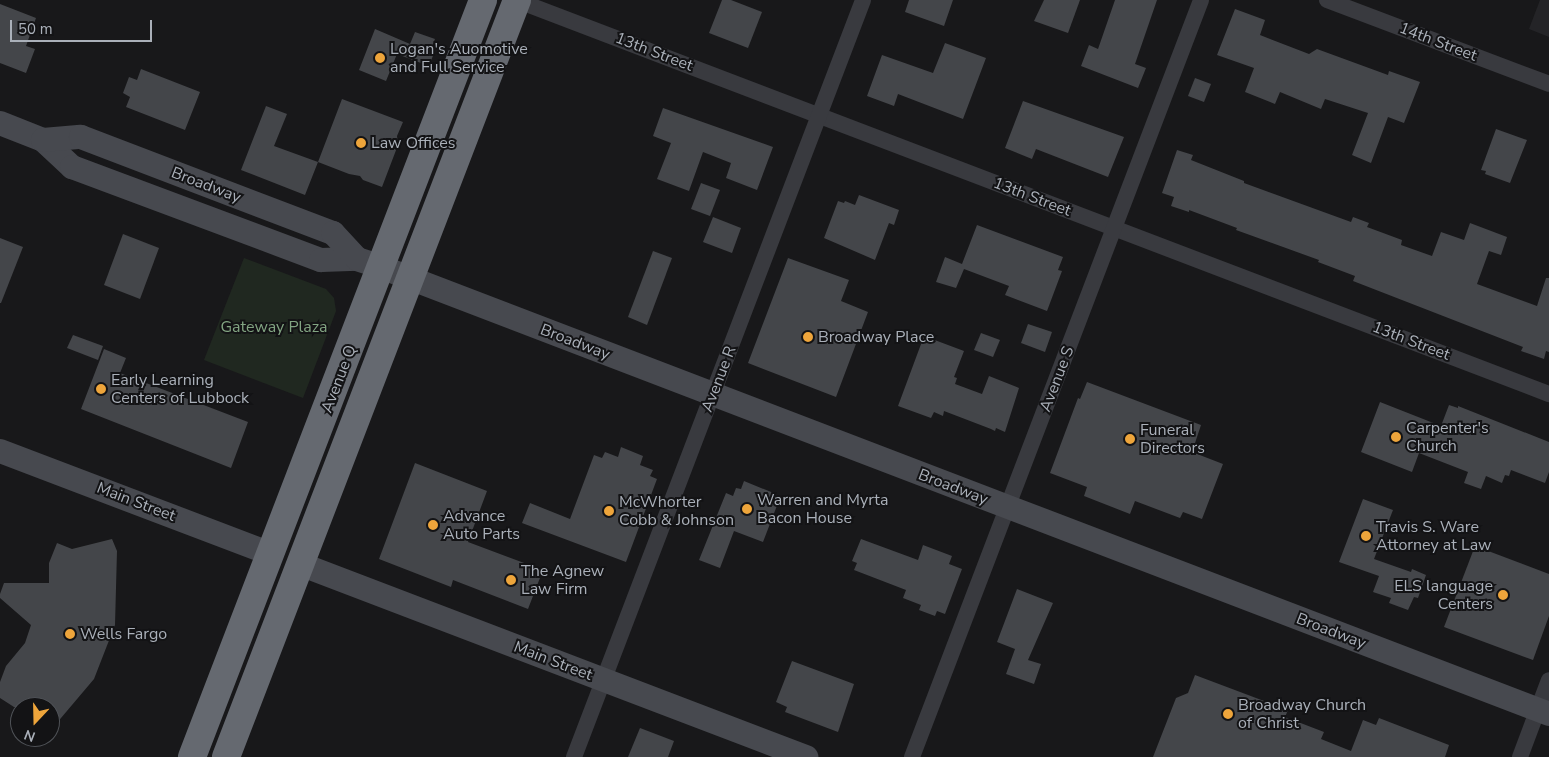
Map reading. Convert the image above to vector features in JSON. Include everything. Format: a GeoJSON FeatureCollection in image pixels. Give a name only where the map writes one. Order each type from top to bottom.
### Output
{"type":"FeatureCollection","features":[{"type":"Feature","properties":{"kind":"highway","name":"Avenue Q"},"geometry":{"type":"LineString","coordinates":[[199,752],[271,554],[369,263],[483,0]]}},
{"type":"Feature","properties":{"kind":"highway","name":"Avenue Q"},"geometry":{"type":"LineString","coordinates":[[226,757],[516,0]]}},
{"type":"Feature","properties":{"kind":"main road","name":"Broadway"},"geometry":{"type":"LineString","coordinates":[[0,123],[43,140],[72,167],[321,260],[369,263],[410,278],[1543,712]]}},
{"type":"Feature","properties":{"kind":"main road","name":"Broadway"},"geometry":{"type":"LineString","coordinates":[[43,140],[81,137],[333,233],[369,263]]}},
{"type":"Feature","properties":{"kind":"main road","name":"Main Street"},"geometry":{"type":"LineString","coordinates":[[0,452],[271,554]]}},
{"type":"Feature","properties":{"kind":"main road","name":"Main Street"},"geometry":{"type":"LineString","coordinates":[[300,564],[806,757]]}},
{"type":"Feature","properties":{"kind":"street","name":"13th Street"},"geometry":{"type":"LineString","coordinates":[[516,0],[1549,394]]}},
{"type":"Feature","properties":{"kind":"street","name":"Avenue R"},"geometry":{"type":"LineString","coordinates":[[574,757],[862,0]]}},
{"type":"Feature","properties":{"kind":"street","name":"Avenue S"},"geometry":{"type":"LineString","coordinates":[[912,757],[1201,0]]}},
{"type":"Feature","properties":{"kind":"street","name":"14th Street"},"geometry":{"type":"LineString","coordinates":[[1327,0],[1549,84]]}},
{"type":"Feature","properties":{"kind":"street"},"geometry":{"type":"LineString","coordinates":[[1520,757],[1543,712],[1549,680]]}},
{"type":"Feature","properties":{"kind":"shaded area"},"geometry":{"type":"Polygon","coordinates":[[[1540,0],[1549,0],[1549,37],[1529,29],[1540,0]]]}},
{"type":"Feature","properties":{"kind":"green space","name":"Gateway Plaza"},"geometry":{"type":"Polygon","coordinates":[[[244,258],[326,289],[334,298],[336,311],[303,398],[204,360],[244,258]]]}},
{"type":"Feature","properties":{"kind":"building"},"geometry":{"type":"Polygon","coordinates":[[[722,0],[731,0],[762,12],[748,48],[709,33],[722,0]]]}},
{"type":"Feature","properties":{"kind":"building"},"geometry":{"type":"Polygon","coordinates":[[[909,0],[953,0],[944,26],[905,12],[909,0]]]}},
{"type":"Feature","properties":{"kind":"building"},"geometry":{"type":"Polygon","coordinates":[[[1044,0],[1080,0],[1068,33],[1034,21],[1044,0]]]}},
{"type":"Feature","properties":{"kind":"building"},"geometry":{"type":"Polygon","coordinates":[[[1115,0],[1157,0],[1135,64],[1146,68],[1138,88],[1081,66],[1089,45],[1098,49],[1115,0]]]}},
{"type":"Feature","properties":{"kind":"building"},"geometry":{"type":"Polygon","coordinates":[[[0,4],[36,18],[26,46],[35,49],[26,73],[0,63],[0,4]]]}},
{"type":"Feature","properties":{"kind":"building"},"geometry":{"type":"Polygon","coordinates":[[[1235,9],[1265,20],[1260,35],[1309,54],[1317,49],[1388,75],[1389,71],[1420,82],[1404,123],[1388,117],[1371,163],[1352,155],[1368,113],[1325,99],[1321,109],[1280,92],[1275,104],[1245,92],[1254,68],[1217,55],[1235,9]]]}},
{"type":"Feature","properties":{"kind":"building"},"geometry":{"type":"Polygon","coordinates":[[[375,29],[410,44],[415,32],[435,39],[430,51],[434,53],[429,66],[397,54],[386,81],[359,70],[375,29]]]}},
{"type":"Feature","properties":{"kind":"building"},"geometry":{"type":"Polygon","coordinates":[[[945,43],[986,58],[963,119],[898,94],[894,106],[867,96],[882,55],[933,73],[945,43]]]}},
{"type":"Feature","properties":{"kind":"building"},"geometry":{"type":"Polygon","coordinates":[[[141,69],[200,92],[185,130],[126,107],[130,97],[123,93],[129,77],[137,80],[141,69]]]}},
{"type":"Feature","properties":{"kind":"building"},"geometry":{"type":"Polygon","coordinates":[[[1195,78],[1211,84],[1204,102],[1188,96],[1195,78]]]}},
{"type":"Feature","properties":{"kind":"building","name":"Law Offices"},"geometry":{"type":"Polygon","coordinates":[[[342,99],[403,122],[397,136],[398,145],[382,187],[363,180],[360,176],[349,174],[318,162],[342,99]]]}},
{"type":"Feature","properties":{"kind":"building"},"geometry":{"type":"Polygon","coordinates":[[[1023,101],[1124,137],[1108,177],[1036,149],[1032,159],[1005,148],[1023,101]]]}},
{"type":"Feature","properties":{"kind":"building"},"geometry":{"type":"Polygon","coordinates":[[[266,106],[287,114],[274,146],[318,162],[305,195],[241,170],[266,106]]]}},
{"type":"Feature","properties":{"kind":"building"},"geometry":{"type":"Polygon","coordinates":[[[663,108],[773,147],[757,190],[726,178],[731,163],[703,152],[689,191],[657,179],[671,143],[653,136],[663,108]]]}},
{"type":"Feature","properties":{"kind":"building"},"geometry":{"type":"Polygon","coordinates":[[[1496,129],[1527,140],[1510,183],[1485,174],[1486,171],[1481,170],[1496,129]]]}},
{"type":"Feature","properties":{"kind":"building"},"geometry":{"type":"Polygon","coordinates":[[[1177,150],[1193,155],[1191,160],[1244,181],[1244,183],[1351,222],[1353,217],[1369,223],[1367,227],[1402,240],[1401,245],[1432,256],[1441,232],[1464,240],[1470,223],[1507,237],[1501,255],[1489,251],[1477,284],[1537,306],[1546,278],[1549,278],[1549,352],[1546,351],[1544,359],[1521,351],[1523,347],[1353,281],[1355,276],[1318,262],[1319,260],[1236,230],[1237,228],[1189,210],[1189,212],[1171,206],[1174,197],[1162,193],[1177,150]]]}},
{"type":"Feature","properties":{"kind":"building"},"geometry":{"type":"Polygon","coordinates":[[[701,183],[720,190],[710,216],[691,209],[701,183]]]}},
{"type":"Feature","properties":{"kind":"building"},"geometry":{"type":"Polygon","coordinates":[[[859,195],[899,210],[894,225],[889,223],[875,260],[824,238],[838,201],[844,203],[845,201],[855,205],[859,195]]]}},
{"type":"Feature","properties":{"kind":"building"},"geometry":{"type":"Polygon","coordinates":[[[713,217],[741,228],[732,253],[703,242],[713,217]]]}},
{"type":"Feature","properties":{"kind":"building"},"geometry":{"type":"Polygon","coordinates":[[[977,225],[1063,257],[1058,270],[1062,271],[1047,311],[1005,295],[1009,286],[964,269],[956,288],[936,282],[945,257],[962,264],[977,225]]]}},
{"type":"Feature","properties":{"kind":"building"},"geometry":{"type":"Polygon","coordinates":[[[123,234],[159,248],[140,299],[104,285],[123,234]]]}},
{"type":"Feature","properties":{"kind":"building"},"geometry":{"type":"Polygon","coordinates":[[[0,238],[23,247],[1,303],[0,303],[0,238]]]}},
{"type":"Feature","properties":{"kind":"building"},"geometry":{"type":"Polygon","coordinates":[[[653,251],[672,258],[647,325],[628,317],[653,251]]]}},
{"type":"Feature","properties":{"kind":"building","name":"Broadway Place"},"geometry":{"type":"Polygon","coordinates":[[[788,258],[849,280],[841,301],[868,312],[836,397],[748,363],[788,258]]]}},
{"type":"Feature","properties":{"kind":"building"},"geometry":{"type":"Polygon","coordinates":[[[1028,324],[1052,332],[1045,352],[1021,343],[1028,324]]]}},
{"type":"Feature","properties":{"kind":"building"},"geometry":{"type":"Polygon","coordinates":[[[981,333],[1000,340],[993,357],[974,350],[981,333]]]}},
{"type":"Feature","properties":{"kind":"building"},"geometry":{"type":"Polygon","coordinates":[[[73,335],[103,346],[98,360],[67,348],[73,335]]]}},
{"type":"Feature","properties":{"kind":"building"},"geometry":{"type":"Polygon","coordinates":[[[924,336],[964,351],[954,377],[957,378],[955,384],[982,394],[989,376],[1019,388],[1005,432],[996,428],[995,431],[944,411],[943,416],[934,412],[931,418],[898,406],[924,336]]]}},
{"type":"Feature","properties":{"kind":"building"},"geometry":{"type":"Polygon","coordinates":[[[104,349],[126,358],[120,373],[248,422],[231,468],[81,409],[104,349]]]}},
{"type":"Feature","properties":{"kind":"building","name":"Funeral Directors"},"geometry":{"type":"Polygon","coordinates":[[[1087,382],[1201,425],[1192,452],[1223,464],[1202,519],[1183,512],[1180,518],[1135,501],[1130,514],[1084,496],[1087,487],[1050,473],[1078,398],[1080,399],[1087,382]]]}},
{"type":"Feature","properties":{"kind":"building"},"geometry":{"type":"Polygon","coordinates":[[[1380,402],[1441,426],[1449,405],[1458,408],[1458,406],[1549,442],[1549,472],[1545,483],[1511,470],[1509,476],[1505,475],[1502,483],[1486,476],[1481,489],[1464,483],[1468,472],[1419,453],[1412,472],[1361,452],[1380,402]]]}},
{"type":"Feature","properties":{"kind":"building","name":"McWhorter Cobb & Johnson"},"geometry":{"type":"Polygon","coordinates":[[[621,447],[643,456],[640,465],[653,470],[650,476],[657,479],[626,562],[522,523],[530,503],[570,519],[594,455],[602,458],[605,452],[618,457],[621,447]]]}},
{"type":"Feature","properties":{"kind":"building","name":"Advance Auto Parts"},"geometry":{"type":"Polygon","coordinates":[[[415,463],[487,491],[468,542],[543,570],[528,609],[453,580],[451,587],[379,559],[415,463]]]}},
{"type":"Feature","properties":{"kind":"building","name":"Warren and Myrta Bacon House"},"geometry":{"type":"Polygon","coordinates":[[[744,481],[776,494],[773,501],[778,503],[763,542],[734,531],[720,568],[699,560],[726,493],[733,496],[736,488],[741,489],[744,481]]]}},
{"type":"Feature","properties":{"kind":"building"},"geometry":{"type":"Polygon","coordinates":[[[1363,499],[1393,510],[1374,559],[1411,572],[1412,569],[1426,575],[1418,598],[1414,597],[1408,610],[1389,603],[1391,598],[1373,592],[1379,576],[1339,562],[1363,499]]]}},
{"type":"Feature","properties":{"kind":"building","name":"Wells Fargo"},"geometry":{"type":"Polygon","coordinates":[[[112,539],[117,551],[115,625],[94,679],[60,719],[60,697],[10,697],[10,704],[0,698],[0,682],[6,666],[25,643],[31,625],[0,598],[0,594],[4,583],[49,583],[49,563],[57,543],[72,549],[112,539]]]}},
{"type":"Feature","properties":{"kind":"building"},"geometry":{"type":"Polygon","coordinates":[[[861,539],[918,560],[923,545],[952,556],[949,564],[962,569],[945,614],[937,611],[935,616],[919,610],[921,605],[903,598],[906,590],[854,570],[857,563],[852,561],[861,539]]]}},
{"type":"Feature","properties":{"kind":"building","name":"ELS language Centers"},"geometry":{"type":"Polygon","coordinates":[[[1475,546],[1549,574],[1549,616],[1533,660],[1444,627],[1475,546]]]}},
{"type":"Feature","properties":{"kind":"building"},"geometry":{"type":"Polygon","coordinates":[[[1017,589],[1053,603],[1028,660],[1041,664],[1034,684],[1006,674],[1015,649],[997,642],[1017,589]]]}},
{"type":"Feature","properties":{"kind":"building"},"geometry":{"type":"Polygon","coordinates":[[[792,661],[854,684],[838,732],[785,712],[787,707],[776,702],[792,661]]]}},
{"type":"Feature","properties":{"kind":"building","name":"Broadway Church of Christ"},"geometry":{"type":"Polygon","coordinates":[[[1195,675],[1288,710],[1285,717],[1324,732],[1321,739],[1351,751],[1363,720],[1376,725],[1379,718],[1449,745],[1445,757],[1153,757],[1176,698],[1188,693],[1195,675]]]}},
{"type":"Feature","properties":{"kind":"building"},"geometry":{"type":"Polygon","coordinates":[[[640,728],[674,741],[668,757],[628,757],[640,728]]]}},
{"type":"Feature","properties":{"kind":"place","name":"Logan's Auomotive and Full Service"},"geometry":{"type":"Point","coordinates":[380,58]}},
{"type":"Feature","properties":{"kind":"place","name":"Law Offices"},"geometry":{"type":"Point","coordinates":[361,143]}},
{"type":"Feature","properties":{"kind":"place","name":"Broadway Place"},"geometry":{"type":"Point","coordinates":[808,337]}},
{"type":"Feature","properties":{"kind":"place","name":"Early Learning Centers of Lubbock"},"geometry":{"type":"Point","coordinates":[101,389]}},
{"type":"Feature","properties":{"kind":"place","name":"Carpenter's Church"},"geometry":{"type":"Point","coordinates":[1396,437]}},
{"type":"Feature","properties":{"kind":"place","name":"Funeral Directors"},"geometry":{"type":"Point","coordinates":[1130,439]}},
{"type":"Feature","properties":{"kind":"place","name":"Warren and Myrta Bacon House"},"geometry":{"type":"Point","coordinates":[747,509]}},
{"type":"Feature","properties":{"kind":"place","name":"McWhorter Cobb & Johnson"},"geometry":{"type":"Point","coordinates":[609,511]}},
{"type":"Feature","properties":{"kind":"place","name":"Advance Auto Parts"},"geometry":{"type":"Point","coordinates":[433,525]}},
{"type":"Feature","properties":{"kind":"place","name":"Travis S. Ware Attorney at Law"},"geometry":{"type":"Point","coordinates":[1366,536]}},
{"type":"Feature","properties":{"kind":"place","name":"The Agnew Law Firm"},"geometry":{"type":"Point","coordinates":[511,580]}},
{"type":"Feature","properties":{"kind":"place","name":"ELS language Centers"},"geometry":{"type":"Point","coordinates":[1503,595]}},
{"type":"Feature","properties":{"kind":"place","name":"Wells Fargo"},"geometry":{"type":"Point","coordinates":[70,634]}},
{"type":"Feature","properties":{"kind":"place","name":"Broadway Church of Christ"},"geometry":{"type":"Point","coordinates":[1228,714]}}]}
